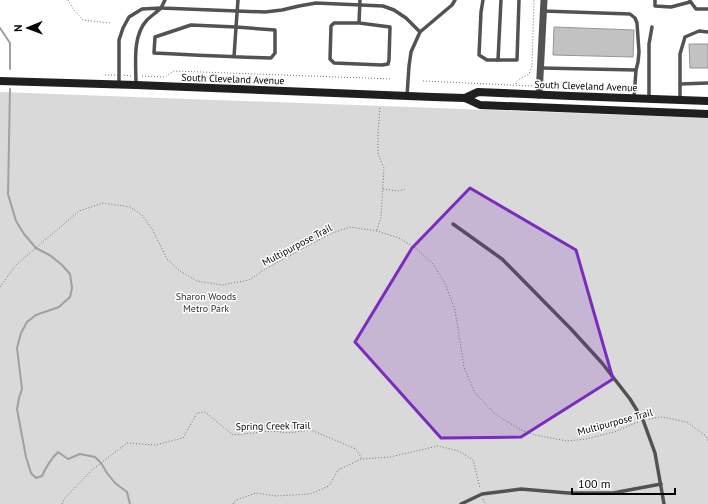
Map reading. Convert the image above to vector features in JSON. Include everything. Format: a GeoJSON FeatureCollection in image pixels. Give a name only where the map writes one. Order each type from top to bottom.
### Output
{"type":"FeatureCollection","features":[{"type":"Feature","properties":{"kind":"main road","name":"South Cleveland Avenue"},"geometry":{"type":"LineString","coordinates":[[0,81],[465,98],[480,105],[708,114]]}},
{"type":"Feature","properties":{"kind":"main road","name":"South Cleveland Avenue"},"geometry":{"type":"LineString","coordinates":[[465,98],[478,92],[540,90],[648,99],[708,101]]}},
{"type":"Feature","properties":{"kind":"street"},"geometry":{"type":"LineString","coordinates":[[540,90],[544,0]]}},
{"type":"Feature","properties":{"kind":"lane"},"geometry":{"type":"LineString","coordinates":[[136,85],[136,44],[140,30],[147,20],[161,8],[166,0]]}},
{"type":"Feature","properties":{"kind":"lane"},"geometry":{"type":"LineString","coordinates":[[234,57],[238,0]]}},
{"type":"Feature","properties":{"kind":"lane"},"geometry":{"type":"LineString","coordinates":[[359,23],[360,0]]}},
{"type":"Feature","properties":{"kind":"lane"},"geometry":{"type":"LineString","coordinates":[[407,96],[411,52],[420,32],[452,5],[455,0]]}},
{"type":"Feature","properties":{"kind":"lane"},"geometry":{"type":"LineString","coordinates":[[483,0],[479,55],[487,60],[517,60],[519,0]]}},
{"type":"Feature","properties":{"kind":"lane"},"geometry":{"type":"LineString","coordinates":[[498,60],[501,0]]}},
{"type":"Feature","properties":{"kind":"lane"},"geometry":{"type":"LineString","coordinates":[[655,0],[655,6],[671,7],[690,1],[696,10],[708,9]]}},
{"type":"Feature","properties":{"kind":"lane"},"geometry":{"type":"LineString","coordinates":[[119,85],[119,40],[122,28],[129,17],[142,10],[161,8],[265,12],[282,10],[310,2],[383,6],[394,10],[406,18],[420,32]]}},
{"type":"Feature","properties":{"kind":"lane"},"geometry":{"type":"LineString","coordinates":[[543,11],[630,14],[635,18],[637,23],[640,52],[636,70],[634,98]]}},
{"type":"Feature","properties":{"kind":"lane"},"geometry":{"type":"LineString","coordinates":[[334,23],[359,23],[390,27],[388,64],[382,66],[334,63],[330,59],[331,26],[334,23]]}},
{"type":"Feature","properties":{"kind":"lane"},"geometry":{"type":"LineString","coordinates":[[191,25],[236,27],[275,30],[275,53],[271,58],[154,53],[155,37],[191,25]]}},
{"type":"Feature","properties":{"kind":"lane"},"geometry":{"type":"LineString","coordinates":[[648,99],[649,44],[652,27]]}},
{"type":"Feature","properties":{"kind":"lane"},"geometry":{"type":"LineString","coordinates":[[680,100],[680,54],[685,36],[699,31],[708,32]]}},
{"type":"Feature","properties":{"kind":"lane"},"geometry":{"type":"LineString","coordinates":[[541,68],[636,70]]}},
{"type":"Feature","properties":{"kind":"lane"},"geometry":{"type":"LineString","coordinates":[[680,84],[708,83]]}},
{"type":"Feature","properties":{"kind":"lane"},"geometry":{"type":"LineString","coordinates":[[453,224],[502,259],[571,329],[607,369],[630,399],[643,420],[655,453],[664,504]]}},
{"type":"Feature","properties":{"kind":"lane"},"geometry":{"type":"LineString","coordinates":[[461,504],[482,494],[521,489],[568,493],[613,493],[661,484]]}},
{"type":"Feature","properties":{"kind":"path"},"geometry":{"type":"LineString","coordinates":[[68,0],[83,20],[110,23]]}},
{"type":"Feature","properties":{"kind":"path"},"geometry":{"type":"LineString","coordinates":[[516,85],[516,82],[519,79],[529,74],[532,66],[534,0]]}},
{"type":"Feature","properties":{"kind":"path"},"geometry":{"type":"LineString","coordinates":[[105,75],[165,76],[174,71],[391,79]]}},
{"type":"Feature","properties":{"kind":"path"},"geometry":{"type":"LineString","coordinates":[[423,81],[516,85],[540,90],[611,89]]}},
{"type":"Feature","properties":{"kind":"path"},"geometry":{"type":"LineString","coordinates":[[377,231],[381,217],[384,168],[378,154],[380,107]]}},
{"type":"Feature","properties":{"kind":"path"},"geometry":{"type":"LineString","coordinates":[[383,189],[398,191],[406,189]]}},
{"type":"Feature","properties":{"kind":"path","name":"Multipurpose Trail"},"geometry":{"type":"LineString","coordinates":[[0,287],[16,265],[79,211],[103,203],[130,207],[142,215],[152,229],[167,259],[180,271],[197,281],[222,285],[249,280],[267,268],[330,234],[350,227],[377,231],[399,238],[417,249],[433,264],[446,283],[455,310],[464,367],[475,393],[495,414],[521,430],[535,435],[567,441],[586,439],[614,432],[643,420],[662,417],[687,422],[706,436],[708,441]]}},
{"type":"Feature","properties":{"kind":"path","name":"Spring Creek Trail"},"geometry":{"type":"LineString","coordinates":[[62,504],[64,499],[93,469],[127,443],[155,445],[183,438],[197,413],[205,412],[233,435],[272,431],[288,433],[311,430],[356,449],[362,459]]}},
{"type":"Feature","properties":{"kind":"path"},"geometry":{"type":"LineString","coordinates":[[233,504],[236,500],[256,493],[276,496],[310,494],[329,486],[338,470],[362,459],[390,457],[438,446],[459,450],[472,460],[485,504]]}},
{"type":"Feature","properties":{"kind":"highlighted area"},"geometry":{"type":"Polygon","coordinates":[[[470,188],[576,250],[613,379],[521,437],[441,438],[355,342],[412,248],[470,188]]]}},
{"type":"Feature","properties":{"kind":"green space","name":"Sharon Woods Metro Park"},"geometry":{"type":"Polygon","coordinates":[[[0,92],[708,118],[708,504],[0,504],[0,92]]]}},
{"type":"Feature","properties":{"kind":"building"},"geometry":{"type":"Polygon","coordinates":[[[554,27],[634,30],[633,57],[553,55],[554,27]]]}},
{"type":"Feature","properties":{"kind":"building"},"geometry":{"type":"Polygon","coordinates":[[[689,44],[708,44],[708,68],[690,68],[689,44]]]}},
{"type":"Feature","properties":{"kind":"waterway"},"geometry":{"type":"LineString","coordinates":[[0,28],[10,43],[10,69]]}},
{"type":"Feature","properties":{"kind":"waterway"},"geometry":{"type":"LineString","coordinates":[[10,89],[8,194],[16,221],[24,234],[36,248],[51,256],[70,274],[72,288],[70,297],[59,307],[36,315],[27,322],[21,333],[17,348],[22,389],[17,409],[26,457],[31,473],[36,478],[42,476],[49,463],[58,452],[68,459],[80,454],[95,457],[115,483],[127,492],[130,504]]}}]}
